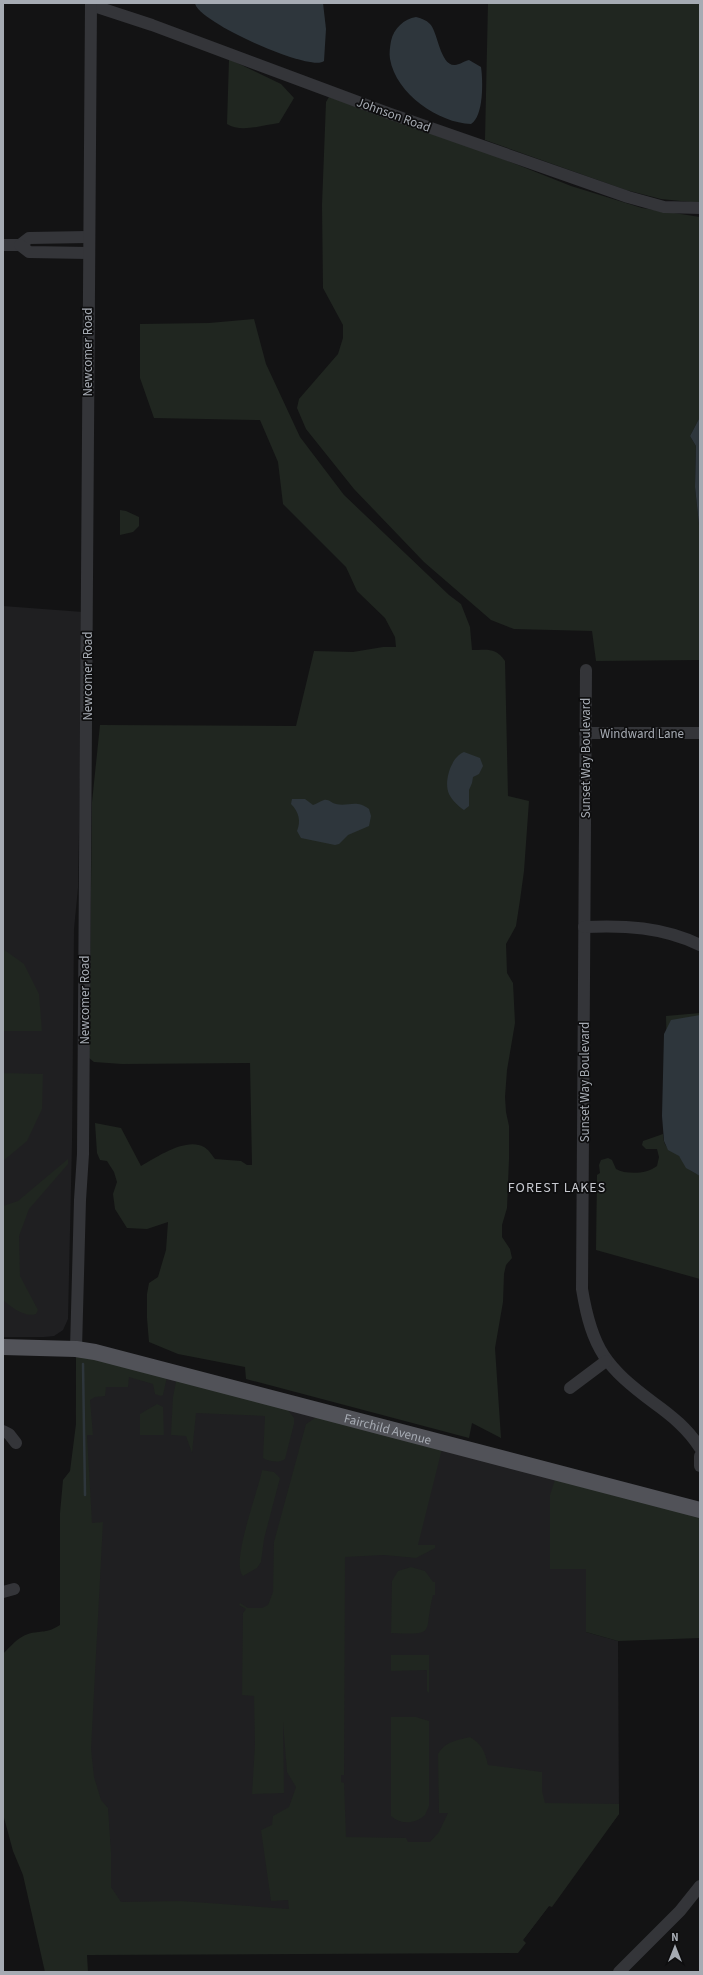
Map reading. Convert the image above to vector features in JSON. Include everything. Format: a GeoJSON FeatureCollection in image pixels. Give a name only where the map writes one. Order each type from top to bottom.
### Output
{"type":"FeatureCollection","features":[{"type":"Feature","properties":{"kind":"main road","name":"Fairchild Avenue"},"geometry":{"type":"LineString","coordinates":[[3,1347],[76,1349],[95,1352],[304,1405],[700,1510]]}},
{"type":"Feature","properties":{"kind":"street","name":"Johnson Road"},"geometry":{"type":"LineString","coordinates":[[91,4],[152,25],[388,113],[628,197],[664,207],[700,208]]}},
{"type":"Feature","properties":{"kind":"street","name":"Newcomer Road"},"geometry":{"type":"LineString","coordinates":[[76,1349],[80,1200],[83,1154],[88,674],[88,237],[91,4]]}},
{"type":"Feature","properties":{"kind":"street"},"geometry":{"type":"LineString","coordinates":[[20,245],[29,238],[88,237]]}},
{"type":"Feature","properties":{"kind":"street"},"geometry":{"type":"LineString","coordinates":[[3,245],[20,245],[29,252],[88,253]]}},
{"type":"Feature","properties":{"kind":"street","name":"Sunset Way Boulevard"},"geometry":{"type":"LineString","coordinates":[[586,670],[582,1289],[589,1324],[606,1361],[617,1374],[686,1429],[700,1448]]}},
{"type":"Feature","properties":{"kind":"street","name":"Windward Lane"},"geometry":{"type":"LineString","coordinates":[[585,733],[700,734]]}},
{"type":"Feature","properties":{"kind":"street"},"geometry":{"type":"LineString","coordinates":[[584,927],[627,926],[659,930],[687,938],[700,945]]}},
{"type":"Feature","properties":{"kind":"street"},"geometry":{"type":"LineString","coordinates":[[570,1388],[606,1361]]}},
{"type":"Feature","properties":{"kind":"street"},"geometry":{"type":"LineString","coordinates":[[3,1431],[9,1434],[16,1443]]}},
{"type":"Feature","properties":{"kind":"street"},"geometry":{"type":"LineString","coordinates":[[700,1456],[700,1466]]}},
{"type":"Feature","properties":{"kind":"street"},"geometry":{"type":"LineString","coordinates":[[619,1972],[680,1911],[700,1886]]}},
{"type":"Feature","properties":{"kind":"shaded area"},"geometry":{"type":"Polygon","coordinates":[[[195,3],[323,3],[326,29],[324,61],[315,63],[298,60],[255,43],[214,21],[200,11],[195,3]]]}},
{"type":"Feature","properties":{"kind":"shaded area"},"geometry":{"type":"Polygon","coordinates":[[[488,3],[700,3],[700,203],[661,199],[626,190],[485,140],[488,3]]]}},
{"type":"Feature","properties":{"kind":"shaded area"},"geometry":{"type":"Polygon","coordinates":[[[416,17],[427,21],[433,28],[443,55],[450,64],[457,65],[469,60],[481,67],[482,97],[478,114],[471,124],[446,118],[421,104],[410,95],[394,72],[390,59],[392,36],[400,25],[407,20],[416,17]]]}},
{"type":"Feature","properties":{"kind":"shaded area"},"geometry":{"type":"Polygon","coordinates":[[[229,59],[281,84],[294,98],[279,123],[245,128],[233,127],[227,124],[229,59]]]}},
{"type":"Feature","properties":{"kind":"shaded area"},"geometry":{"type":"Polygon","coordinates":[[[329,97],[435,132],[571,186],[642,208],[700,217],[700,417],[690,436],[696,446],[695,487],[700,534],[700,660],[596,661],[592,631],[514,629],[491,620],[424,562],[354,489],[306,429],[297,408],[299,399],[338,354],[343,338],[343,325],[323,288],[322,205],[326,102],[329,97]]]}},
{"type":"Feature","properties":{"kind":"shaded area"},"geometry":{"type":"Polygon","coordinates":[[[254,319],[266,364],[300,437],[344,495],[449,595],[461,604],[470,627],[472,650],[495,651],[505,661],[508,796],[529,801],[524,871],[516,926],[506,944],[507,973],[513,983],[515,1023],[507,1070],[505,1097],[509,1126],[509,1159],[507,1208],[502,1225],[502,1237],[510,1249],[512,1258],[506,1265],[504,1274],[503,1302],[495,1348],[501,1438],[472,1423],[469,1438],[246,1379],[245,1367],[178,1354],[149,1342],[147,1294],[149,1283],[158,1277],[166,1250],[168,1222],[147,1229],[127,1228],[115,1209],[113,1194],[117,1182],[114,1172],[107,1161],[100,1160],[97,1153],[95,1123],[121,1128],[141,1166],[163,1153],[189,1144],[204,1147],[215,1159],[241,1161],[247,1165],[252,1165],[250,1063],[122,1064],[94,1062],[89,1058],[92,802],[100,725],[296,726],[314,651],[353,652],[383,647],[396,647],[395,637],[385,618],[357,591],[346,567],[283,504],[278,462],[260,420],[154,418],[140,378],[140,324],[209,323],[254,319]]]}},
{"type":"Feature","properties":{"kind":"shaded area"},"geometry":{"type":"Polygon","coordinates":[[[700,417],[700,534],[695,487],[696,446],[690,436],[700,417]]]}},
{"type":"Feature","properties":{"kind":"shaded area"},"geometry":{"type":"Polygon","coordinates":[[[120,510],[139,517],[139,526],[133,532],[120,535],[120,510]]]}},
{"type":"Feature","properties":{"kind":"shaded area"},"geometry":{"type":"Polygon","coordinates":[[[3,606],[83,612],[78,888],[74,929],[72,1142],[68,1319],[63,1330],[54,1336],[44,1337],[3,1337],[3,606]]]}},
{"type":"Feature","properties":{"kind":"shaded area"},"geometry":{"type":"Polygon","coordinates":[[[464,752],[480,758],[483,766],[479,774],[473,777],[469,790],[469,806],[464,810],[455,803],[450,796],[447,789],[447,783],[452,764],[460,754],[464,752]]]}},
{"type":"Feature","properties":{"kind":"shaded area"},"geometry":{"type":"Polygon","coordinates":[[[292,799],[305,799],[313,805],[323,800],[340,805],[360,804],[369,809],[371,816],[369,826],[348,835],[339,844],[335,845],[301,838],[297,831],[299,824],[298,817],[296,810],[291,804],[292,799]]]}},
{"type":"Feature","properties":{"kind":"shaded area"},"geometry":{"type":"Polygon","coordinates":[[[3,949],[24,964],[39,994],[42,1031],[3,1031],[3,949]]]}},
{"type":"Feature","properties":{"kind":"shaded area"},"geometry":{"type":"Polygon","coordinates":[[[700,1013],[700,1279],[596,1250],[597,1175],[600,1173],[599,1165],[601,1160],[608,1158],[612,1160],[616,1169],[631,1173],[653,1169],[657,1166],[659,1157],[657,1149],[646,1149],[642,1145],[643,1141],[663,1134],[666,1146],[679,1156],[688,1168],[697,1174],[697,1166],[669,1147],[666,1016],[700,1013]]]}},
{"type":"Feature","properties":{"kind":"shaded area"},"geometry":{"type":"Polygon","coordinates":[[[700,1015],[700,1176],[686,1168],[679,1156],[668,1150],[664,1141],[662,1116],[664,1034],[671,1020],[700,1015]]]}},
{"type":"Feature","properties":{"kind":"shaded area"},"geometry":{"type":"Polygon","coordinates":[[[3,1073],[43,1074],[42,1109],[27,1141],[3,1161],[3,1073]]]}},
{"type":"Feature","properties":{"kind":"shaded area"},"geometry":{"type":"Polygon","coordinates":[[[68,1159],[68,1164],[29,1209],[19,1236],[20,1276],[38,1310],[36,1314],[32,1315],[23,1313],[14,1309],[3,1300],[3,1206],[18,1201],[68,1159]]]}},
{"type":"Feature","properties":{"kind":"shaded area"},"geometry":{"type":"Polygon","coordinates":[[[76,1353],[556,1477],[586,1569],[586,1632],[618,1641],[619,1814],[523,1940],[75,1936],[76,1353]]]}},
{"type":"Feature","properties":{"kind":"shaded area"},"geometry":{"type":"Polygon","coordinates":[[[76,1356],[105,1361],[167,1377],[163,1395],[161,1396],[155,1394],[153,1384],[129,1377],[128,1387],[106,1387],[105,1396],[95,1397],[90,1400],[93,1435],[87,1435],[92,1523],[103,1522],[91,1749],[94,1777],[101,1800],[108,1808],[111,1853],[111,1887],[121,1902],[181,1901],[289,1909],[288,1900],[271,1901],[261,1830],[272,1825],[273,1816],[289,1807],[296,1787],[287,1772],[283,1722],[284,1793],[252,1794],[255,1745],[254,1696],[242,1695],[243,1613],[246,1609],[239,1605],[240,1603],[248,1608],[262,1608],[268,1605],[273,1592],[274,1542],[306,1424],[315,1418],[322,1418],[442,1449],[418,1545],[435,1545],[435,1548],[416,1558],[384,1555],[345,1557],[344,1775],[341,1775],[341,1782],[344,1783],[346,1837],[406,1838],[408,1842],[430,1842],[439,1832],[448,1813],[439,1813],[438,1754],[444,1746],[470,1737],[477,1742],[482,1749],[486,1756],[488,1765],[542,1772],[542,1791],[545,1803],[619,1804],[619,1814],[552,1907],[549,1906],[523,1940],[526,1943],[518,1953],[87,1955],[88,1972],[45,1972],[23,1875],[13,1851],[3,1814],[3,1654],[14,1642],[24,1635],[47,1631],[60,1625],[60,1513],[63,1480],[70,1471],[76,1424],[76,1356]]]}},
{"type":"Feature","properties":{"kind":"shaded area"},"geometry":{"type":"Polygon","coordinates":[[[177,1377],[288,1410],[294,1418],[294,1424],[285,1459],[274,1462],[263,1458],[265,1416],[196,1413],[192,1453],[186,1436],[171,1435],[173,1397],[177,1377]]]}},
{"type":"Feature","properties":{"kind":"shaded area"},"geometry":{"type":"Polygon","coordinates":[[[157,1404],[163,1407],[164,1435],[140,1435],[140,1414],[157,1404]]]}},
{"type":"Feature","properties":{"kind":"shaded area"},"geometry":{"type":"Polygon","coordinates":[[[262,1470],[274,1472],[280,1478],[264,1539],[261,1562],[257,1568],[243,1576],[240,1568],[240,1557],[246,1525],[262,1470]]]}},
{"type":"Feature","properties":{"kind":"shaded area"},"geometry":{"type":"Polygon","coordinates":[[[556,1477],[700,1517],[700,1638],[618,1641],[586,1632],[586,1569],[550,1569],[550,1495],[556,1477]]]}},
{"type":"Feature","properties":{"kind":"shaded area"},"geometry":{"type":"Polygon","coordinates":[[[411,1567],[425,1571],[433,1582],[435,1582],[435,1595],[433,1595],[428,1625],[422,1632],[406,1634],[391,1633],[392,1581],[398,1571],[411,1567]]]}},
{"type":"Feature","properties":{"kind":"shaded area"},"geometry":{"type":"Polygon","coordinates":[[[391,1655],[429,1655],[429,1693],[427,1691],[427,1670],[391,1671],[391,1655]]]}},
{"type":"Feature","properties":{"kind":"shaded area"},"geometry":{"type":"Polygon","coordinates":[[[391,1717],[416,1717],[429,1721],[429,1806],[425,1815],[412,1822],[399,1821],[391,1816],[391,1717]]]}},
{"type":"Feature","properties":{"kind":"waterway"},"geometry":{"type":"LineString","coordinates":[[83,1364],[85,1495]]}},
{"type":"Feature","properties":{"kind":"district","name":"FOREST LAKES"},"geometry":{"type":"Point","coordinates":[557,1187]}}]}
